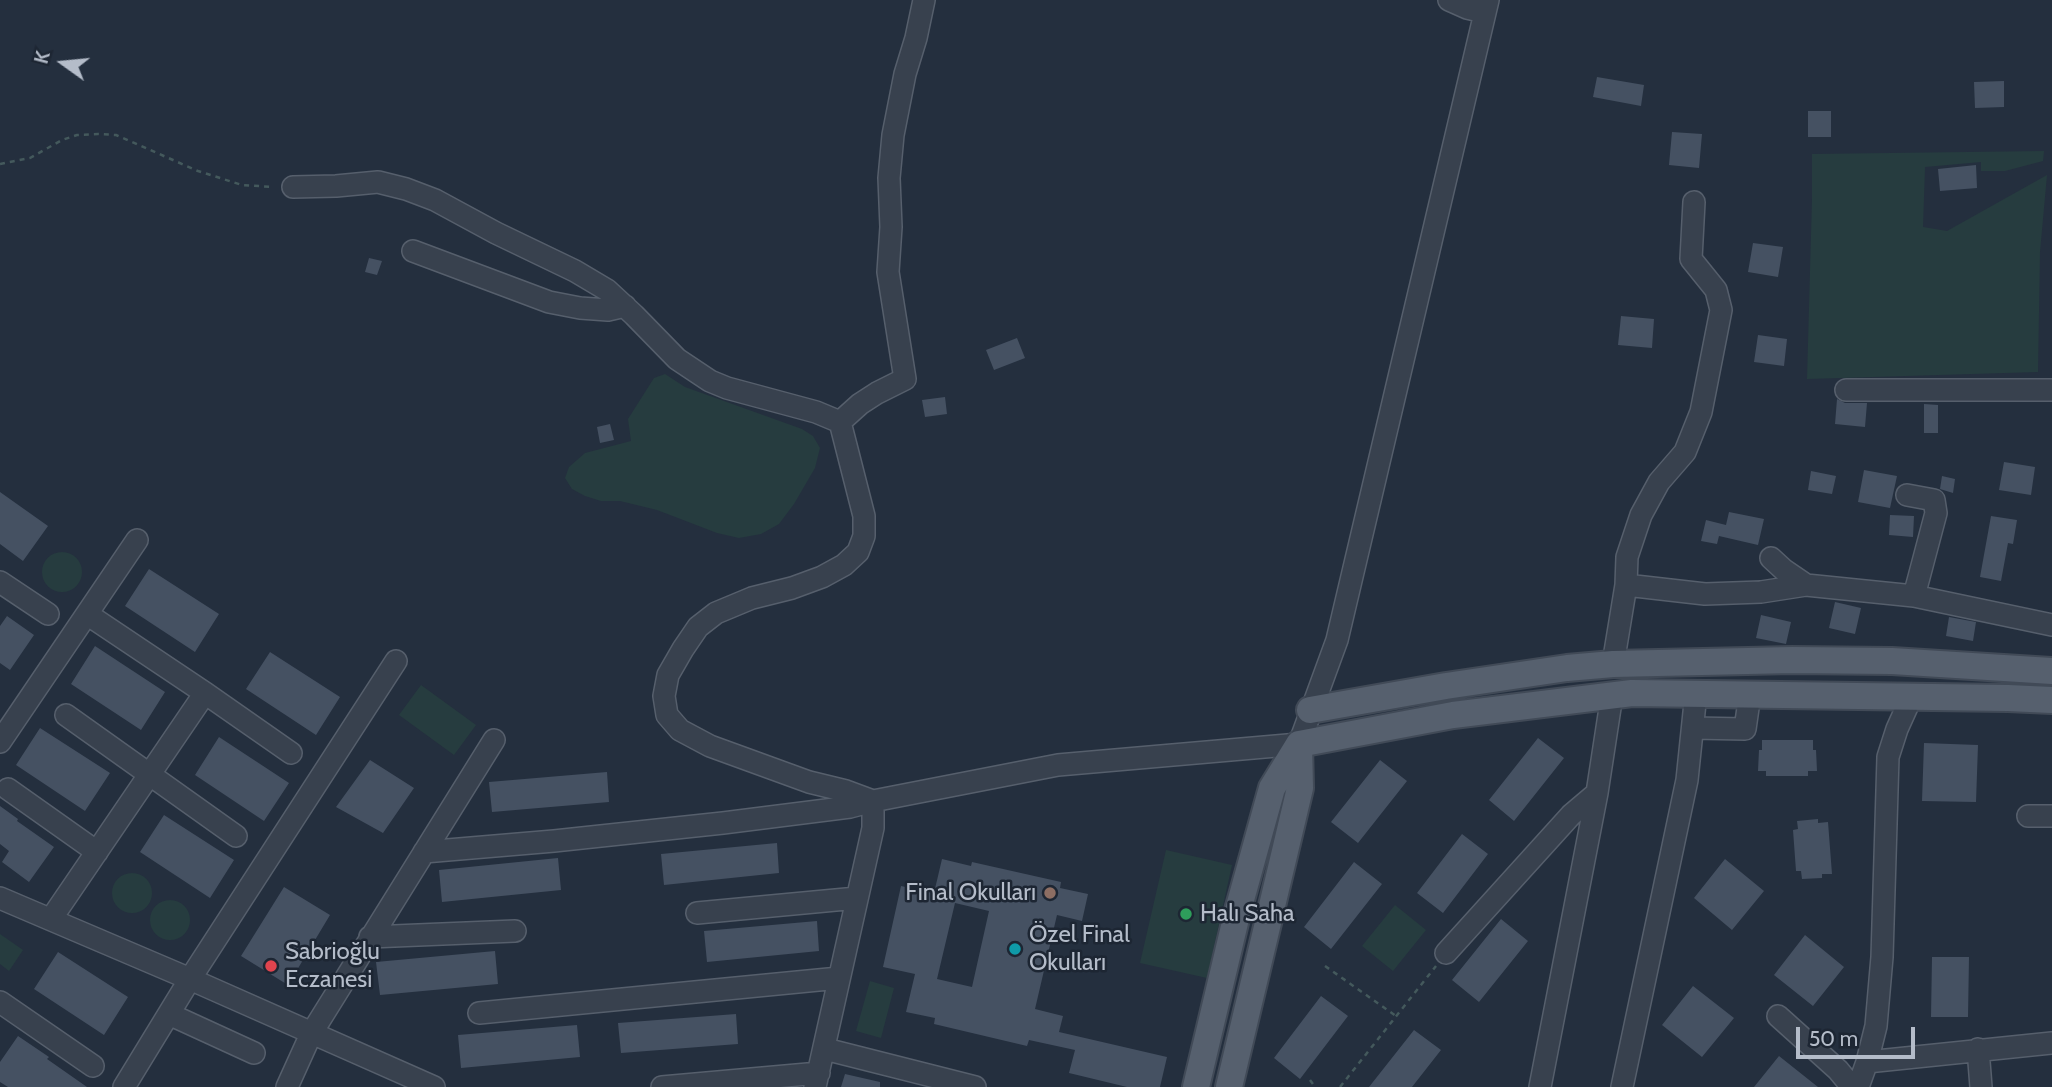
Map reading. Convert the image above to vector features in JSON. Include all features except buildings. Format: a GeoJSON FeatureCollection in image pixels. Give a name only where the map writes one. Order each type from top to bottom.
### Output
{"type":"FeatureCollection","features":[{"type":"Feature","properties":{"kind":"main road"},"geometry":{"type":"LineString","coordinates":[[1310,710],[1446,686],[1613,664],[1817,660],[2052,671]]}},
{"type":"Feature","properties":{"kind":"main road"},"geometry":{"type":"LineString","coordinates":[[1196,1087],[1237,914],[1272,788],[1299,744],[1453,715],[1632,693],[2052,700]]}},
{"type":"Feature","properties":{"kind":"main road"},"geometry":{"type":"LineString","coordinates":[[1229,1087],[1300,788],[1299,744]]}},
{"type":"Feature","properties":{"kind":"street"},"geometry":{"type":"LineString","coordinates":[[840,422],[860,404],[905,379],[888,272],[891,227],[889,178],[892,135],[924,0]]}},
{"type":"Feature","properties":{"kind":"street"},"geometry":{"type":"LineString","coordinates":[[424,852],[554,841],[850,807],[1058,765],[1299,744],[1337,640],[1486,6],[1466,8],[1449,0]]}},
{"type":"Feature","properties":{"kind":"street"},"geometry":{"type":"LineString","coordinates":[[293,187],[378,182],[435,200],[607,290],[677,359],[710,381],[816,412],[840,422]]}},
{"type":"Feature","properties":{"kind":"street"},"geometry":{"type":"LineString","coordinates":[[1613,664],[1626,585],[1627,557],[1641,515],[1659,482],[1685,452],[1701,412],[1721,310],[1716,290],[1691,259],[1694,202]]}},
{"type":"Feature","properties":{"kind":"street"},"geometry":{"type":"LineString","coordinates":[[413,251],[549,302],[608,310],[625,306]]}},
{"type":"Feature","properties":{"kind":"street"},"geometry":{"type":"LineString","coordinates":[[1846,390],[2052,390]]}},
{"type":"Feature","properties":{"kind":"street"},"geometry":{"type":"LineString","coordinates":[[840,422],[864,516],[859,552],[844,565],[822,577],[792,588],[752,597],[716,613],[698,627],[683,649],[668,675],[664,696],[667,715],[680,730],[710,746],[873,801]]}},
{"type":"Feature","properties":{"kind":"street"},"geometry":{"type":"LineString","coordinates":[[1907,495],[1934,500],[1936,513],[1914,596]]}},
{"type":"Feature","properties":{"kind":"street"},"geometry":{"type":"LineString","coordinates":[[0,742],[8,713],[87,614],[137,540]]}},
{"type":"Feature","properties":{"kind":"street"},"geometry":{"type":"LineString","coordinates":[[1771,558],[1806,585]]}},
{"type":"Feature","properties":{"kind":"street"},"geometry":{"type":"LineString","coordinates":[[0,582],[48,614]]}},
{"type":"Feature","properties":{"kind":"street"},"geometry":{"type":"LineString","coordinates":[[1626,585],[1705,594],[1762,592],[1806,585],[1914,596],[2052,625]]}},
{"type":"Feature","properties":{"kind":"street"},"geometry":{"type":"LineString","coordinates":[[87,614],[291,753]]}},
{"type":"Feature","properties":{"kind":"street"},"geometry":{"type":"LineString","coordinates":[[124,1087],[190,979],[396,661]]}},
{"type":"Feature","properties":{"kind":"street"},"geometry":{"type":"LineString","coordinates":[[51,919],[205,693]]}},
{"type":"Feature","properties":{"kind":"street"},"geometry":{"type":"LineString","coordinates":[[1622,1087],[1686,780],[1696,693]]}},
{"type":"Feature","properties":{"kind":"street"},"geometry":{"type":"LineString","coordinates":[[1693,728],[1745,729],[1750,694]]}},
{"type":"Feature","properties":{"kind":"street"},"geometry":{"type":"LineString","coordinates":[[1540,1087],[1597,793],[1612,695]]}},
{"type":"Feature","properties":{"kind":"street"},"geometry":{"type":"LineString","coordinates":[[1858,1087],[1876,1026],[1882,957],[1888,757],[1896,729],[1911,698]]}},
{"type":"Feature","properties":{"kind":"street"},"geometry":{"type":"LineString","coordinates":[[66,715],[236,836]]}},
{"type":"Feature","properties":{"kind":"street"},"geometry":{"type":"LineString","coordinates":[[290,1086],[311,1034],[494,740]]}},
{"type":"Feature","properties":{"kind":"street"},"geometry":{"type":"LineString","coordinates":[[8,789],[97,852]]}},
{"type":"Feature","properties":{"kind":"street"},"geometry":{"type":"LineString","coordinates":[[1446,953],[1571,815],[1597,793]]}},
{"type":"Feature","properties":{"kind":"street"},"geometry":{"type":"LineString","coordinates":[[662,1087],[817,1080],[873,828],[873,801]]}},
{"type":"Feature","properties":{"kind":"street"},"geometry":{"type":"LineString","coordinates":[[2028,816],[2052,816]]}},
{"type":"Feature","properties":{"kind":"street"},"geometry":{"type":"LineString","coordinates":[[0,898],[434,1087]]}},
{"type":"Feature","properties":{"kind":"street"},"geometry":{"type":"LineString","coordinates":[[697,914],[857,898]]}},
{"type":"Feature","properties":{"kind":"street"},"geometry":{"type":"LineString","coordinates":[[370,937],[515,931]]}},
{"type":"Feature","properties":{"kind":"street"},"geometry":{"type":"LineString","coordinates":[[479,1013],[839,978]]}},
{"type":"Feature","properties":{"kind":"street"},"geometry":{"type":"LineString","coordinates":[[3,1009],[93,1066]]}},
{"type":"Feature","properties":{"kind":"street"},"geometry":{"type":"LineString","coordinates":[[169,1013],[254,1053]]}},
{"type":"Feature","properties":{"kind":"street"},"geometry":{"type":"LineString","coordinates":[[1778,1016],[1838,1070],[1852,1087]]}},
{"type":"Feature","properties":{"kind":"street"},"geometry":{"type":"LineString","coordinates":[[1867,1062],[2052,1043]]}},
{"type":"Feature","properties":{"kind":"street"},"geometry":{"type":"LineString","coordinates":[[825,1049],[975,1087]]}},
{"type":"Feature","properties":{"kind":"street"},"geometry":{"type":"LineString","coordinates":[[1978,1049],[1981,1087]]}},
{"type":"Feature","properties":{"kind":"path"},"geometry":{"type":"LineString","coordinates":[[0,164],[30,158],[62,140],[77,135],[116,135],[198,171],[242,185],[293,187]]}},
{"type":"Feature","properties":{"kind":"path"},"geometry":{"type":"LineString","coordinates":[[1340,1087],[1446,953]]}},
{"type":"Feature","properties":{"kind":"path"},"geometry":{"type":"LineString","coordinates":[[1325,966],[1396,1016]]}},
{"type":"Feature","properties":{"kind":"path"},"geometry":{"type":"LineString","coordinates":[[1310,1080],[1315,1087]]}},
{"type":"Feature","properties":{"kind":"green space"},"geometry":{"type":"Polygon","coordinates":[[[2044,151],[2043,161],[2005,171],[1981,171],[1981,162],[1925,167],[1923,227],[1947,231],[2047,175],[2040,252],[2038,372],[1807,379],[1812,154],[2044,151]]]}},
{"type":"Feature","properties":{"kind":"green space"},"geometry":{"type":"Polygon","coordinates":[[[665,374],[685,387],[802,429],[813,436],[820,448],[815,468],[779,524],[761,534],[739,538],[717,533],[657,510],[620,501],[601,501],[572,489],[565,478],[569,467],[585,453],[631,441],[628,419],[654,378],[665,374]]]}},
{"type":"Feature","properties":{"kind":"green space"},"geometry":{"type":"Polygon","coordinates":[[[62,552],[76,558],[82,572],[76,586],[62,592],[48,586],[42,572],[48,558],[62,552]]]}},
{"type":"Feature","properties":{"kind":"green space"},"geometry":{"type":"Polygon","coordinates":[[[421,685],[476,725],[454,755],[399,715],[421,685]]]}},
{"type":"Feature","properties":{"kind":"green space","name":"Halı Saha"},"geometry":{"type":"Polygon","coordinates":[[[1166,850],[1232,865],[1207,978],[1140,963],[1166,850]]]}},
{"type":"Feature","properties":{"kind":"green space"},"geometry":{"type":"Polygon","coordinates":[[[132,873],[146,879],[152,893],[146,907],[132,913],[118,907],[112,893],[118,879],[132,873]]]}},
{"type":"Feature","properties":{"kind":"green space"},"geometry":{"type":"Polygon","coordinates":[[[170,900],[184,906],[190,920],[184,934],[170,940],[156,934],[150,920],[156,906],[170,900]]]}},
{"type":"Feature","properties":{"kind":"green space"},"geometry":{"type":"Polygon","coordinates":[[[1395,905],[1426,930],[1393,971],[1362,946],[1395,905]]]}},
{"type":"Feature","properties":{"kind":"green space"},"geometry":{"type":"Polygon","coordinates":[[[0,934],[23,950],[9,971],[0,964],[0,934]]]}},
{"type":"Feature","properties":{"kind":"green space"},"geometry":{"type":"Polygon","coordinates":[[[870,981],[894,988],[881,1038],[856,1031],[870,981]]]}},
{"type":"Feature","properties":{"kind":"place","name":"Final Okulları"},"geometry":{"type":"Point","coordinates":[1050,893]}},
{"type":"Feature","properties":{"kind":"place","name":"Halı Saha"},"geometry":{"type":"Point","coordinates":[1186,914]}},
{"type":"Feature","properties":{"kind":"place","name":"Özel Final Okulları"},"geometry":{"type":"Point","coordinates":[1015,949]}},
{"type":"Feature","properties":{"kind":"place","name":"Sabrioğlu Eczanesi"},"geometry":{"type":"Point","coordinates":[271,966]}}]}
